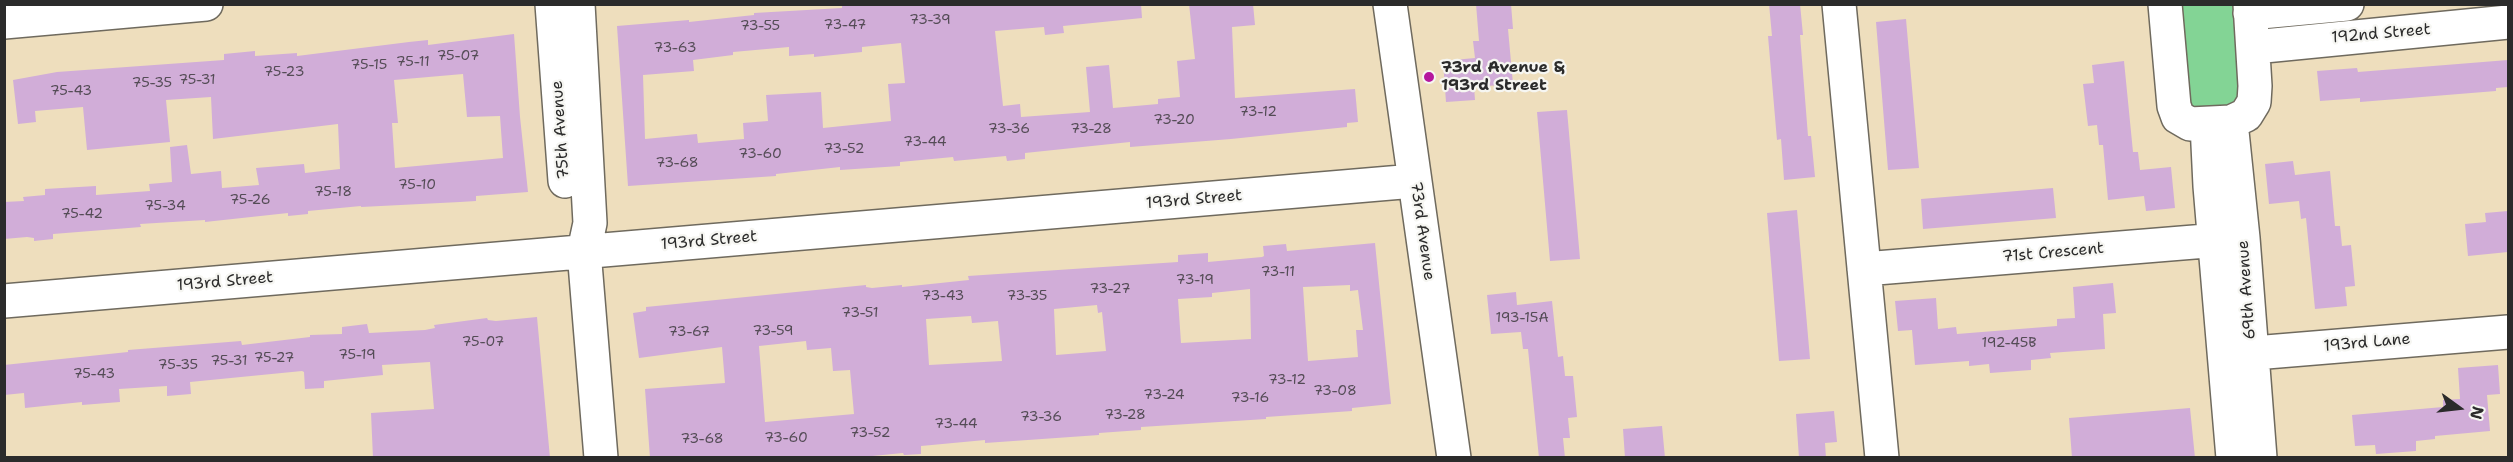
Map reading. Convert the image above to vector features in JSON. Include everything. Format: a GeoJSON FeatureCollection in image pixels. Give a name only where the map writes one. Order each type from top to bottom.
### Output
{"type":"FeatureCollection","features":[{"type":"Feature","properties":{"kind":"street"},"geometry":{"type":"LineString","coordinates":[[4,22],[206,4]]}},
{"type":"Feature","properties":{"kind":"street","name":"75th Avenue"},"geometry":{"type":"LineString","coordinates":[[552,4],[569,225],[584,251]]}},
{"type":"Feature","properties":{"kind":"street","name":"75th Avenue"},"geometry":{"type":"LineString","coordinates":[[578,4],[590,223],[584,251],[601,458]]}},
{"type":"Feature","properties":{"kind":"street","name":"73rd Avenue"},"geometry":{"type":"LineString","coordinates":[[1390,4],[1454,458]]}},
{"type":"Feature","properties":{"kind":"street"},"geometry":{"type":"LineString","coordinates":[[1839,4],[1882,458]]}},
{"type":"Feature","properties":{"kind":"street"},"geometry":{"type":"LineString","coordinates":[[2165,4],[2174,106],[2178,117],[2190,124],[2219,123],[2246,115],[2254,102],[2254,47],[2250,9]]}},
{"type":"Feature","properties":{"kind":"street","name":"192nd Street"},"geometry":{"type":"LineString","coordinates":[[2250,9],[2347,4]]}},
{"type":"Feature","properties":{"kind":"street","name":"192nd Street"},"geometry":{"type":"LineString","coordinates":[[2254,47],[2508,22]]}},
{"type":"Feature","properties":{"kind":"street","name":"69th Avenue"},"geometry":{"type":"LineString","coordinates":[[2219,123],[2238,354],[2233,458]]}},
{"type":"Feature","properties":{"kind":"street","name":"193rd Street"},"geometry":{"type":"LineString","coordinates":[[4,301],[1414,181]]}},
{"type":"Feature","properties":{"kind":"street","name":"71st Crescent"},"geometry":{"type":"LineString","coordinates":[[1864,269],[2229,239]]}},
{"type":"Feature","properties":{"kind":"street","name":"193rd Lane"},"geometry":{"type":"LineString","coordinates":[[2238,354],[2508,332]]}},
{"type":"Feature","properties":{"kind":"street","name":"69th Avenue"},"geometry":{"type":"LineString","coordinates":[[2238,354],[2260,458]]}},
{"type":"Feature","properties":{"kind":"green space"},"geometry":{"type":"Polygon","coordinates":[[[2179,5],[2240,5],[2246,89],[2231,111],[2204,114],[2187,105],[2179,5]]]}},
{"type":"Feature","properties":{"kind":"building"},"geometry":{"type":"Polygon","coordinates":[[[842,4],[1141,4],[1142,18],[1063,26],[1064,33],[1045,35],[1044,27],[995,31],[1003,106],[1020,104],[1021,117],[1090,112],[1086,67],[1109,65],[1113,108],[1158,104],[1158,99],[1180,97],[1177,61],[1195,59],[1189,4],[1253,4],[1255,25],[1232,27],[1235,98],[1355,89],[1358,122],[1347,123],[1347,127],[1231,139],[1130,147],[1130,142],[1025,153],[1025,159],[1007,161],[1006,156],[954,161],[953,157],[900,162],[900,166],[840,170],[840,167],[776,174],[776,176],[628,186],[617,26],[689,20],[689,22],[754,15],[754,13],[842,8],[842,4]],[[901,43],[862,47],[862,52],[814,57],[814,54],[789,56],[789,47],[733,52],[733,55],[693,60],[694,71],[643,75],[645,139],[697,134],[698,143],[744,139],[743,123],[768,121],[766,95],[821,92],[823,128],[891,121],[888,84],[905,83],[901,43]]]}},
{"type":"Feature","properties":{"kind":"building"},"geometry":{"type":"Polygon","coordinates":[[[1476,4],[1511,4],[1513,29],[1508,29],[1513,84],[1474,87],[1475,100],[1446,102],[1443,61],[1475,58],[1473,41],[1479,41],[1476,4]]]}},
{"type":"Feature","properties":{"kind":"building"},"geometry":{"type":"Polygon","coordinates":[[[1769,4],[1800,4],[1803,35],[1800,35],[1808,136],[1811,136],[1815,177],[1784,180],[1781,139],[1777,140],[1768,36],[1772,36],[1769,4]]]}},
{"type":"Feature","properties":{"kind":"building"},"geometry":{"type":"Polygon","coordinates":[[[1906,19],[1919,168],[1888,170],[1876,22],[1906,19]]]}},
{"type":"Feature","properties":{"kind":"building"},"geometry":{"type":"Polygon","coordinates":[[[514,34],[528,192],[476,196],[476,201],[361,206],[308,211],[308,214],[288,216],[288,213],[205,222],[205,220],[140,224],[141,227],[53,234],[53,239],[34,241],[34,238],[27,237],[4,239],[4,202],[24,201],[23,197],[45,195],[45,189],[96,186],[96,195],[150,191],[149,184],[172,182],[170,147],[187,145],[191,174],[221,171],[222,188],[259,185],[256,168],[304,164],[305,173],[340,169],[338,124],[213,139],[211,97],[166,100],[170,142],[87,150],[83,107],[35,111],[36,122],[18,124],[13,80],[57,72],[224,60],[224,54],[255,51],[255,56],[297,53],[297,56],[428,40],[428,45],[514,34]],[[463,74],[394,80],[398,123],[392,123],[395,168],[503,158],[500,116],[467,117],[463,74]]]}},
{"type":"Feature","properties":{"kind":"building"},"geometry":{"type":"Polygon","coordinates":[[[2508,60],[2508,87],[2496,88],[2496,91],[2360,102],[2360,98],[2320,101],[2317,71],[2357,68],[2358,72],[2508,60]]]}},
{"type":"Feature","properties":{"kind":"building"},"geometry":{"type":"Polygon","coordinates":[[[2124,61],[2133,152],[2138,152],[2140,170],[2171,167],[2175,208],[2146,211],[2144,196],[2108,200],[2103,145],[2099,145],[2097,125],[2088,126],[2083,84],[2094,83],[2092,65],[2124,61]]]}},
{"type":"Feature","properties":{"kind":"building"},"geometry":{"type":"Polygon","coordinates":[[[1567,110],[1580,259],[1550,261],[1537,112],[1567,110]]]}},
{"type":"Feature","properties":{"kind":"building"},"geometry":{"type":"Polygon","coordinates":[[[2293,161],[2295,175],[2330,171],[2335,226],[2340,226],[2342,246],[2351,245],[2355,286],[2345,287],[2347,306],[2315,309],[2306,218],[2301,219],[2299,201],[2269,204],[2265,164],[2293,161]]]}},
{"type":"Feature","properties":{"kind":"building"},"geometry":{"type":"Polygon","coordinates":[[[2053,188],[2056,218],[1923,229],[1921,199],[2053,188]]]}},
{"type":"Feature","properties":{"kind":"building"},"geometry":{"type":"Polygon","coordinates":[[[1797,210],[1810,359],[1779,361],[1767,213],[1797,210]]]}},
{"type":"Feature","properties":{"kind":"building"},"geometry":{"type":"Polygon","coordinates":[[[2508,211],[2508,252],[2468,256],[2465,224],[2486,222],[2485,213],[2508,211]]]}},
{"type":"Feature","properties":{"kind":"building"},"geometry":{"type":"Polygon","coordinates":[[[1375,243],[1391,404],[1352,408],[1352,411],[1266,417],[1266,419],[1141,427],[1141,430],[1099,433],[1099,435],[985,443],[985,440],[921,446],[921,454],[904,455],[903,453],[852,458],[650,458],[645,389],[725,383],[722,347],[639,358],[633,313],[646,311],[646,307],[866,285],[872,288],[902,285],[902,287],[969,280],[968,276],[1178,262],[1178,255],[1208,253],[1208,262],[1262,257],[1264,256],[1263,246],[1286,244],[1287,251],[1375,243]],[[1350,285],[1303,287],[1308,361],[1358,357],[1356,330],[1363,330],[1358,290],[1350,291],[1350,285]],[[1250,289],[1212,293],[1212,297],[1178,299],[1181,343],[1251,339],[1250,289]],[[1097,305],[1054,309],[1056,355],[1106,351],[1102,312],[1098,313],[1097,305]],[[971,316],[926,319],[929,365],[1002,361],[998,321],[972,323],[971,316]],[[806,341],[759,346],[765,422],[854,414],[850,370],[833,371],[831,348],[807,350],[806,341]]]}},
{"type":"Feature","properties":{"kind":"building"},"geometry":{"type":"Polygon","coordinates":[[[2113,283],[2116,313],[2103,314],[2105,349],[2050,353],[2051,358],[2031,360],[2031,370],[1990,373],[1989,364],[1969,366],[1969,361],[1915,365],[1912,330],[1898,331],[1895,301],[1936,298],[1938,329],[1956,327],[1957,334],[2057,326],[2057,319],[2075,318],[2073,287],[2113,283]]]}},
{"type":"Feature","properties":{"kind":"building"},"geometry":{"type":"Polygon","coordinates":[[[1516,292],[1517,305],[1552,301],[1558,357],[1563,356],[1565,376],[1573,376],[1577,417],[1568,418],[1570,438],[1563,438],[1565,458],[1539,458],[1528,349],[1523,349],[1521,332],[1491,334],[1487,295],[1516,292]]]}},
{"type":"Feature","properties":{"kind":"building"},"geometry":{"type":"Polygon","coordinates":[[[537,317],[550,458],[373,458],[371,413],[434,409],[430,362],[382,365],[383,375],[324,381],[324,388],[305,389],[304,372],[302,371],[190,382],[191,394],[167,396],[167,386],[119,389],[120,402],[82,405],[82,402],[25,408],[24,393],[4,395],[4,365],[128,352],[128,350],[241,341],[242,345],[310,337],[310,335],[342,334],[342,327],[367,324],[369,333],[425,330],[435,328],[434,325],[487,318],[496,321],[537,317]]]}},
{"type":"Feature","properties":{"kind":"building"},"geometry":{"type":"Polygon","coordinates":[[[2498,365],[2500,394],[2487,395],[2490,431],[2435,436],[2435,439],[2416,441],[2416,451],[2376,454],[2375,445],[2355,446],[2352,415],[2443,407],[2443,400],[2460,399],[2458,368],[2498,365]]]}},
{"type":"Feature","properties":{"kind":"building"},"geometry":{"type":"Polygon","coordinates":[[[2190,408],[2195,458],[2072,458],[2069,418],[2190,408]]]}},
{"type":"Feature","properties":{"kind":"building"},"geometry":{"type":"Polygon","coordinates":[[[1834,411],[1837,442],[1825,443],[1826,458],[1799,458],[1796,414],[1834,411]]]}},
{"type":"Feature","properties":{"kind":"building"},"geometry":{"type":"Polygon","coordinates":[[[1662,426],[1665,458],[1625,458],[1623,429],[1662,426]]]}},
{"type":"Feature","properties":{"kind":"place","name":"73rd Avenue & 193rd Street"},"geometry":{"type":"Point","coordinates":[1429,77]}}]}
